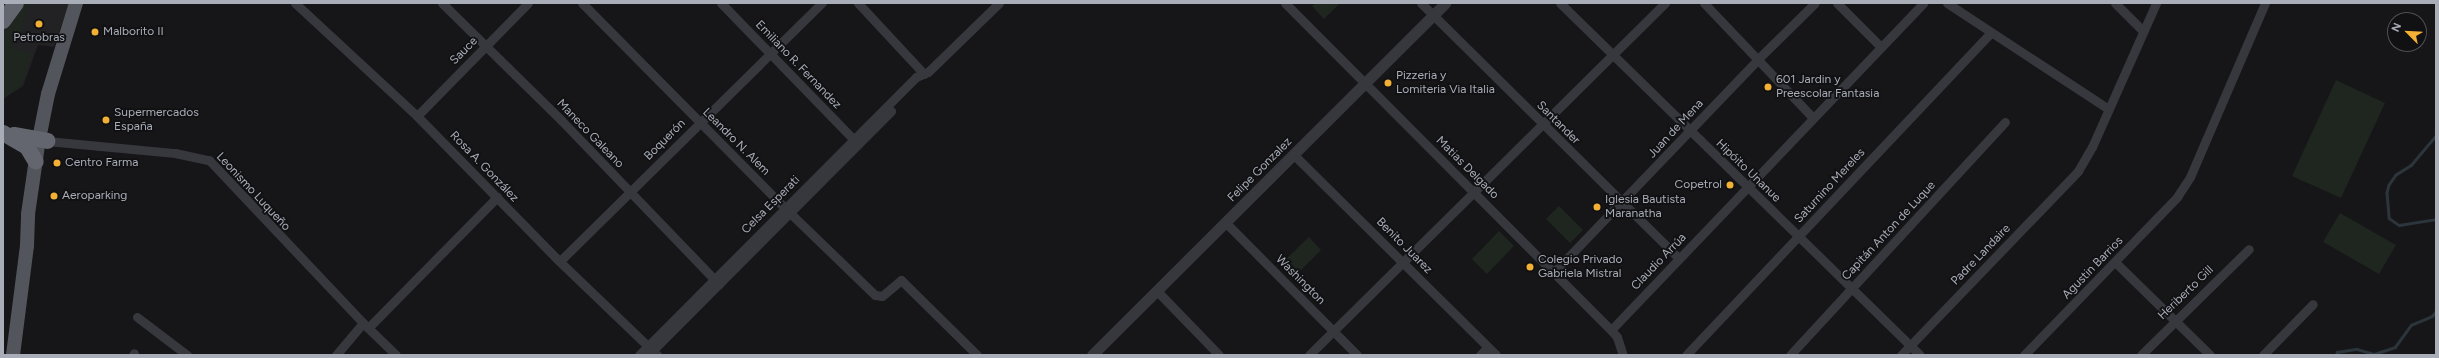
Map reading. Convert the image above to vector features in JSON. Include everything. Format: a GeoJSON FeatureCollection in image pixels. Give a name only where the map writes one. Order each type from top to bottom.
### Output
{"type":"FeatureCollection","features":[{"type":"Feature","properties":{"kind":"highway"},"geometry":{"type":"LineString","coordinates":[[3,21],[16,3]]}},
{"type":"Feature","properties":{"kind":"highway"},"geometry":{"type":"LineString","coordinates":[[3,133],[43,140]]}},
{"type":"Feature","properties":{"kind":"highway"},"geometry":{"type":"LineString","coordinates":[[3,133],[27,146],[36,162]]}},
{"type":"Feature","properties":{"kind":"main road"},"geometry":{"type":"LineString","coordinates":[[27,246],[35,216],[48,94],[80,6]]}},
{"type":"Feature","properties":{"kind":"main road"},"geometry":{"type":"LineString","coordinates":[[13,355],[27,246],[28,214],[36,162],[43,140]]}},
{"type":"Feature","properties":{"kind":"street","name":"Rosa A. González"},"geometry":{"type":"LineString","coordinates":[[295,3],[417,116],[651,352]]}},
{"type":"Feature","properties":{"kind":"street","name":"Maneco Galeano"},"geometry":{"type":"LineString","coordinates":[[442,3],[561,120],[717,282]]}},
{"type":"Feature","properties":{"kind":"street","name":"Sauce"},"geometry":{"type":"LineString","coordinates":[[417,116],[528,3]]}},
{"type":"Feature","properties":{"kind":"street","name":"Leandro N. Alem"},"geometry":{"type":"LineString","coordinates":[[582,3],[787,211],[877,295],[882,296],[901,280],[977,355]]}},
{"type":"Feature","properties":{"kind":"street","name":"Emiliano R. Fernandez"},"geometry":{"type":"LineString","coordinates":[[721,3],[856,142]]}},
{"type":"Feature","properties":{"kind":"street","name":"Boquerón"},"geometry":{"type":"LineString","coordinates":[[560,261],[822,3]]}},
{"type":"Feature","properties":{"kind":"street"},"geometry":{"type":"LineString","coordinates":[[858,3],[923,75]]}},
{"type":"Feature","properties":{"kind":"street","name":"Matias Delgado"},"geometry":{"type":"LineString","coordinates":[[1285,3],[1611,330],[1617,337],[1623,355]]}},
{"type":"Feature","properties":{"kind":"street","name":"Santander"},"geometry":{"type":"LineString","coordinates":[[1421,3],[1542,125],[1679,258]]}},
{"type":"Feature","properties":{"kind":"street","name":"Felipe Gonzalez"},"geometry":{"type":"LineString","coordinates":[[1094,354],[1445,3]]}},
{"type":"Feature","properties":{"kind":"street","name":"Hipóito Unanue"},"geometry":{"type":"LineString","coordinates":[[1560,3],[1920,355]]}},
{"type":"Feature","properties":{"kind":"street"},"geometry":{"type":"LineString","coordinates":[[1309,355],[1542,125],[1611,54],[1665,3]]}},
{"type":"Feature","properties":{"kind":"street"},"geometry":{"type":"LineString","coordinates":[[1704,3],[1759,58],[1812,117]]}},
{"type":"Feature","properties":{"kind":"street","name":"Juan de Mena"},"geometry":{"type":"LineString","coordinates":[[1554,272],[1622,203],[1759,58],[1815,3]]}},
{"type":"Feature","properties":{"kind":"street"},"geometry":{"type":"LineString","coordinates":[[1837,3],[1881,47]]}},
{"type":"Feature","properties":{"kind":"street","name":"Claudio Arrúa"},"geometry":{"type":"LineString","coordinates":[[1611,330],[1812,117],[1924,3]]}},
{"type":"Feature","properties":{"kind":"street"},"geometry":{"type":"LineString","coordinates":[[1947,3],[2107,108]]}},
{"type":"Feature","properties":{"kind":"street"},"geometry":{"type":"LineString","coordinates":[[2116,3],[2143,31]]}},
{"type":"Feature","properties":{"kind":"street","name":"Padre Landaire"},"geometry":{"type":"LineString","coordinates":[[1901,355],[2078,171],[2092,147],[2107,108],[2156,3]]}},
{"type":"Feature","properties":{"kind":"street","name":"Celsa Esperati"},"geometry":{"type":"LineString","coordinates":[[639,355],[651,352],[787,211],[856,142],[920,82],[923,75],[996,4]]}},
{"type":"Feature","properties":{"kind":"street","name":"Agustin Barrios"},"geometry":{"type":"LineString","coordinates":[[2024,355],[2177,197],[2190,177],[2264,4]]}},
{"type":"Feature","properties":{"kind":"street","name":"Saturnino Mereles"},"geometry":{"type":"LineString","coordinates":[[1686,355],[1991,32]]}},
{"type":"Feature","properties":{"kind":"street","name":"Capitán Anton de Luque"},"geometry":{"type":"LineString","coordinates":[[1790,355],[2005,122]]}},
{"type":"Feature","properties":{"kind":"street","name":"Leonismo Luqueño"},"geometry":{"type":"LineString","coordinates":[[43,140],[175,153],[209,160],[365,326],[396,355]]}},
{"type":"Feature","properties":{"kind":"street","name":"Benito Juarez"},"geometry":{"type":"LineString","coordinates":[[1294,154],[1496,355]]}},
{"type":"Feature","properties":{"kind":"street"},"geometry":{"type":"LineString","coordinates":[[336,355],[497,197]]}},
{"type":"Feature","properties":{"kind":"street","name":"Washington"},"geometry":{"type":"LineString","coordinates":[[1226,222],[1357,355]]}},
{"type":"Feature","properties":{"kind":"street","name":"Heriberto Gill"},"geometry":{"type":"LineString","coordinates":[[2141,355],[2175,320],[2249,250]]}},
{"type":"Feature","properties":{"kind":"street"},"geometry":{"type":"LineString","coordinates":[[2115,262],[2210,355]]}},
{"type":"Feature","properties":{"kind":"street"},"geometry":{"type":"LineString","coordinates":[[1156,291],[1219,355]]}},
{"type":"Feature","properties":{"kind":"street"},"geometry":{"type":"LineString","coordinates":[[2263,355],[2313,304]]}},
{"type":"Feature","properties":{"kind":"street"},"geometry":{"type":"LineString","coordinates":[[136,317],[187,355]]}},
{"type":"Feature","properties":{"kind":"street"},"geometry":{"type":"LineString","coordinates":[[1480,355],[1488,347]]}},
{"type":"Feature","properties":{"kind":"shaded area"},"geometry":{"type":"Polygon","coordinates":[[[22,3],[69,3],[54,47],[38,45],[23,86],[3,99],[3,31],[22,3]]]}},
{"type":"Feature","properties":{"kind":"shaded area"},"geometry":{"type":"Polygon","coordinates":[[[25,3],[31,3],[26,10],[20,36],[15,35],[11,48],[32,54],[21,86],[3,99],[3,34],[25,3]]]}},
{"type":"Feature","properties":{"kind":"shaded area"},"geometry":{"type":"Polygon","coordinates":[[[1316,3],[1340,3],[1324,19],[1312,6],[1316,3]]]}},
{"type":"Feature","properties":{"kind":"shaded area"},"geometry":{"type":"Polygon","coordinates":[[[2336,80],[2385,103],[2341,198],[2292,176],[2336,80]]]}},
{"type":"Feature","properties":{"kind":"shaded area"},"geometry":{"type":"Polygon","coordinates":[[[1559,206],[1583,230],[1570,243],[1546,219],[1559,206]]]}},
{"type":"Feature","properties":{"kind":"shaded area"},"geometry":{"type":"Polygon","coordinates":[[[2340,213],[2396,245],[2379,274],[2323,242],[2340,213]]]}},
{"type":"Feature","properties":{"kind":"shaded area"},"geometry":{"type":"Polygon","coordinates":[[[1499,231],[1514,246],[1487,274],[1472,259],[1499,231]]]}},
{"type":"Feature","properties":{"kind":"shaded area"},"geometry":{"type":"Polygon","coordinates":[[[1309,237],[1321,250],[1299,272],[1286,259],[1309,237]]]}},
{"type":"Feature","properties":{"kind":"waterway"},"geometry":{"type":"LineString","coordinates":[[2436,136],[2412,165],[2396,175],[2389,185],[2387,193],[2389,218],[2399,225],[2436,219]]}},
{"type":"Feature","properties":{"kind":"waterway"},"geometry":{"type":"LineString","coordinates":[[2336,355],[2337,352],[2357,349],[2374,354],[2395,347],[2411,325],[2432,316],[2436,311]]}},
{"type":"Feature","properties":{"kind":"place","name":"Petrobras"},"geometry":{"type":"Point","coordinates":[39,24]}},
{"type":"Feature","properties":{"kind":"place","name":"Malborito II"},"geometry":{"type":"Point","coordinates":[95,32]}},
{"type":"Feature","properties":{"kind":"place","name":"Pizzeria y Lomiteria Via Italia"},"geometry":{"type":"Point","coordinates":[1388,83]}},
{"type":"Feature","properties":{"kind":"place","name":"601 Jardin y Preescolar Fantasia"},"geometry":{"type":"Point","coordinates":[1768,87]}},
{"type":"Feature","properties":{"kind":"place","name":"Supermercados España"},"geometry":{"type":"Point","coordinates":[106,120]}},
{"type":"Feature","properties":{"kind":"place","name":"Centro Farma"},"geometry":{"type":"Point","coordinates":[57,163]}},
{"type":"Feature","properties":{"kind":"place","name":"Copetrol"},"geometry":{"type":"Point","coordinates":[1730,185]}},
{"type":"Feature","properties":{"kind":"place","name":"Aeroparking"},"geometry":{"type":"Point","coordinates":[54,196]}},
{"type":"Feature","properties":{"kind":"place","name":"Iglesia Bautista Maranatha"},"geometry":{"type":"Point","coordinates":[1597,207]}},
{"type":"Feature","properties":{"kind":"place","name":"Colegio Privado Gabriela Mistral"},"geometry":{"type":"Point","coordinates":[1530,267]}}]}
